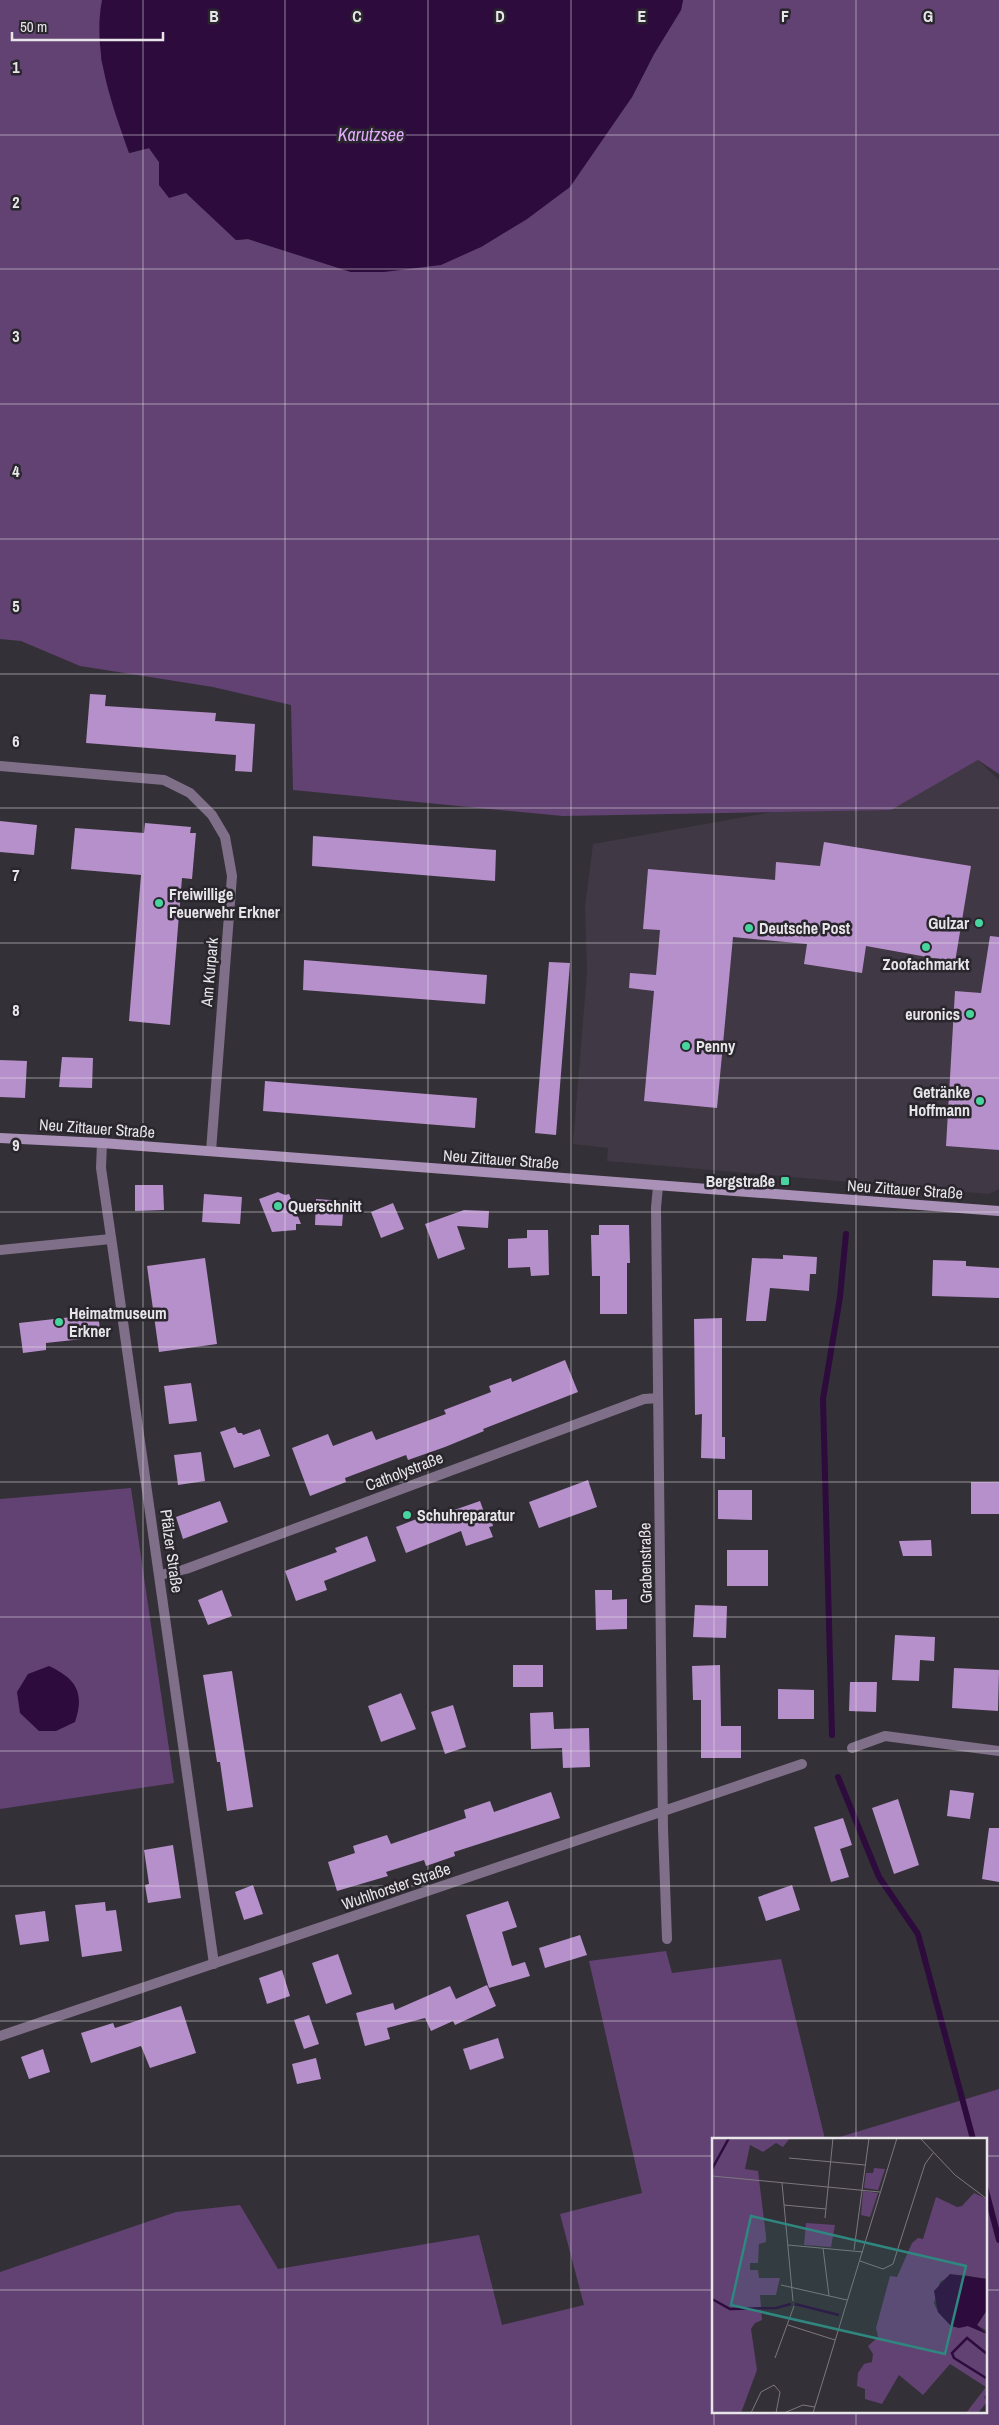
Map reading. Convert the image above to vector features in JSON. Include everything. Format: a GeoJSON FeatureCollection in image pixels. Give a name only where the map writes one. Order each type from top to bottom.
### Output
{"type":"FeatureCollection","features":[{"type":"Feature","properties":{"kind":"main road","name":"Neu Zittauer Straße"},"geometry":{"type":"LineString","coordinates":[[0,1138],[102,1143],[999,1211]]}},
{"type":"Feature","properties":{"kind":"street","name":"Am Kurpark"},"geometry":{"type":"LineString","coordinates":[[0,766],[164,780],[190,793],[212,815],[226,837],[232,876],[211,1151]]}},
{"type":"Feature","properties":{"kind":"street","name":"Pfälzer Straße"},"geometry":{"type":"LineString","coordinates":[[102,1143],[101,1168],[214,1964]]}},
{"type":"Feature","properties":{"kind":"street","name":"Grabenstraße"},"geometry":{"type":"LineString","coordinates":[[658,1186],[656,1208],[658,1398],[667,1939]]}},
{"type":"Feature","properties":{"kind":"street"},"geometry":{"type":"LineString","coordinates":[[0,1250],[111,1239]]}},
{"type":"Feature","properties":{"kind":"street","name":"Catholystraße"},"geometry":{"type":"LineString","coordinates":[[160,1574],[186,1569],[644,1398],[658,1398]]}},
{"type":"Feature","properties":{"kind":"street"},"geometry":{"type":"LineString","coordinates":[[852,1748],[885,1736],[999,1750]]}},
{"type":"Feature","properties":{"kind":"street","name":"Wuhlhorster Straße"},"geometry":{"type":"LineString","coordinates":[[0,2036],[802,1764]]}},
{"type":"Feature","properties":{"kind":"shaded area"},"geometry":{"type":"Polygon","coordinates":[[[0,0],[102,0],[101,60],[130,153],[149,148],[159,162],[159,185],[186,193],[236,240],[248,239],[351,272],[481,247],[527,219],[569,187],[632,97],[654,54],[681,10],[683,0],[999,0],[999,774],[978,760],[891,810],[563,816],[293,790],[291,705],[213,687],[80,666],[21,641],[0,639],[0,0]]]}},
{"type":"Feature","properties":{"kind":"shaded area"},"geometry":{"type":"Polygon","coordinates":[[[978,760],[999,780],[999,1189],[989,1194],[607,1161],[608,1148],[573,1144],[587,972],[585,906],[593,844],[773,812],[891,809],[978,760]]]}},
{"type":"Feature","properties":{"kind":"shaded area"},"geometry":{"type":"Polygon","coordinates":[[[131,1488],[174,1783],[0,1809],[0,1499],[131,1488]]]}},
{"type":"Feature","properties":{"kind":"shaded area"},"geometry":{"type":"Polygon","coordinates":[[[666,1951],[672,1973],[781,1959],[825,2138],[712,2138],[712,2412],[986,2412],[986,2138],[836,2138],[999,2089],[999,2425],[0,2425],[0,2272],[176,2212],[240,2205],[278,2269],[479,2235],[502,2325],[584,2305],[560,2214],[642,2193],[589,1961],[666,1951]]]}},
{"type":"Feature","properties":{"kind":"water","name":"Karutzsee"},"geometry":{"type":"Polygon","coordinates":[[[102,0],[683,0],[681,10],[654,54],[632,97],[570,187],[527,219],[481,247],[441,265],[384,272],[351,272],[248,239],[236,240],[186,193],[169,198],[159,185],[159,162],[149,148],[129,153],[116,116],[105,78],[102,59],[100,20],[102,0]]]}},
{"type":"Feature","properties":{"kind":"water"},"geometry":{"type":"Polygon","coordinates":[[[49,1666],[66,1676],[76,1688],[79,1702],[78,1712],[75,1722],[56,1731],[39,1731],[20,1713],[17,1692],[28,1674],[49,1666]]]}},
{"type":"Feature","properties":{"kind":"building"},"geometry":{"type":"Polygon","coordinates":[[[90,694],[106,695],[105,706],[216,713],[215,721],[255,724],[252,772],[235,771],[236,755],[86,743],[90,694]]]}},
{"type":"Feature","properties":{"kind":"building"},"geometry":{"type":"Polygon","coordinates":[[[0,821],[37,825],[34,855],[0,852],[0,821]]]}},
{"type":"Feature","properties":{"kind":"building"},"geometry":{"type":"Polygon","coordinates":[[[145,823],[191,827],[190,833],[196,833],[192,879],[182,878],[170,1025],[129,1021],[141,875],[71,869],[75,828],[144,833],[145,823]]]}},
{"type":"Feature","properties":{"kind":"building"},"geometry":{"type":"Polygon","coordinates":[[[313,836],[496,850],[495,881],[312,866],[313,836]]]}},
{"type":"Feature","properties":{"kind":"building"},"geometry":{"type":"Polygon","coordinates":[[[824,842],[971,866],[955,962],[866,946],[862,973],[804,964],[807,944],[733,937],[717,1108],[644,1101],[654,991],[629,988],[630,973],[656,975],[660,930],[643,929],[648,869],[775,880],[776,862],[820,866],[824,842]]]}},
{"type":"Feature","properties":{"kind":"building"},"geometry":{"type":"Polygon","coordinates":[[[990,936],[999,937],[999,1150],[946,1146],[955,991],[981,993],[990,936]]]}},
{"type":"Feature","properties":{"kind":"building"},"geometry":{"type":"Polygon","coordinates":[[[304,960],[487,975],[485,1004],[303,990],[304,960]]]}},
{"type":"Feature","properties":{"kind":"building"},"geometry":{"type":"Polygon","coordinates":[[[549,962],[570,963],[556,1135],[535,1133],[549,962]]]}},
{"type":"Feature","properties":{"kind":"building"},"geometry":{"type":"Polygon","coordinates":[[[62,1057],[93,1058],[92,1088],[59,1087],[62,1057]]]}},
{"type":"Feature","properties":{"kind":"building"},"geometry":{"type":"Polygon","coordinates":[[[0,1060],[27,1061],[25,1098],[0,1097],[0,1060]]]}},
{"type":"Feature","properties":{"kind":"building"},"geometry":{"type":"Polygon","coordinates":[[[265,1081],[477,1098],[475,1128],[263,1111],[265,1081]]]}},
{"type":"Feature","properties":{"kind":"building"},"geometry":{"type":"Polygon","coordinates":[[[135,1185],[163,1185],[164,1210],[135,1211],[135,1185]]]}},
{"type":"Feature","properties":{"kind":"building","name":"Querschnitt"},"geometry":{"type":"Polygon","coordinates":[[[278,1192],[285,1195],[289,1194],[301,1224],[296,1224],[296,1230],[272,1232],[259,1199],[278,1192]]]}},
{"type":"Feature","properties":{"kind":"building"},"geometry":{"type":"Polygon","coordinates":[[[204,1194],[242,1197],[240,1224],[202,1222],[204,1194]]]}},
{"type":"Feature","properties":{"kind":"building"},"geometry":{"type":"Polygon","coordinates":[[[316,1199],[344,1201],[342,1226],[315,1225],[316,1199]]]}},
{"type":"Feature","properties":{"kind":"building"},"geometry":{"type":"Polygon","coordinates":[[[393,1203],[404,1229],[381,1238],[371,1212],[393,1203]]]}},
{"type":"Feature","properties":{"kind":"building"},"geometry":{"type":"Polygon","coordinates":[[[464,1210],[489,1211],[488,1228],[457,1226],[465,1249],[438,1259],[425,1224],[464,1210]]]}},
{"type":"Feature","properties":{"kind":"building"},"geometry":{"type":"Polygon","coordinates":[[[599,1225],[629,1225],[630,1263],[627,1263],[627,1314],[600,1314],[600,1276],[592,1276],[591,1235],[599,1235],[599,1225]]]}},
{"type":"Feature","properties":{"kind":"building"},"geometry":{"type":"Polygon","coordinates":[[[527,1230],[548,1230],[549,1275],[531,1276],[530,1267],[508,1268],[508,1239],[527,1238],[527,1230]]]}},
{"type":"Feature","properties":{"kind":"building"},"geometry":{"type":"Polygon","coordinates":[[[783,1255],[817,1257],[816,1274],[810,1274],[809,1291],[770,1288],[766,1321],[746,1321],[752,1258],[783,1259],[783,1255]]]}},
{"type":"Feature","properties":{"kind":"building"},"geometry":{"type":"Polygon","coordinates":[[[205,1258],[217,1344],[159,1352],[147,1266],[205,1258]]]}},
{"type":"Feature","properties":{"kind":"building"},"geometry":{"type":"Polygon","coordinates":[[[933,1260],[966,1261],[966,1266],[999,1268],[999,1298],[932,1296],[933,1260]]]}},
{"type":"Feature","properties":{"kind":"building"},"geometry":{"type":"Polygon","coordinates":[[[98,1314],[101,1337],[46,1343],[46,1350],[23,1353],[19,1323],[98,1314]]]}},
{"type":"Feature","properties":{"kind":"building"},"geometry":{"type":"Polygon","coordinates":[[[722,1318],[722,1437],[725,1437],[725,1459],[701,1458],[702,1414],[695,1415],[694,1319],[722,1318]]]}},
{"type":"Feature","properties":{"kind":"building"},"geometry":{"type":"Polygon","coordinates":[[[565,1360],[578,1392],[483,1429],[484,1431],[445,1447],[408,1460],[406,1455],[345,1478],[346,1482],[310,1496],[292,1448],[328,1434],[333,1446],[372,1431],[376,1440],[446,1414],[444,1410],[491,1392],[489,1386],[511,1378],[512,1382],[565,1360]]]}},
{"type":"Feature","properties":{"kind":"building"},"geometry":{"type":"Polygon","coordinates":[[[191,1383],[197,1421],[169,1424],[164,1386],[191,1383]]]}},
{"type":"Feature","properties":{"kind":"building"},"geometry":{"type":"Polygon","coordinates":[[[235,1427],[238,1433],[243,1435],[260,1429],[270,1456],[234,1468],[220,1432],[235,1427]]]}},
{"type":"Feature","properties":{"kind":"building"},"geometry":{"type":"Polygon","coordinates":[[[201,1452],[205,1481],[178,1485],[174,1455],[201,1452]]]}},
{"type":"Feature","properties":{"kind":"building"},"geometry":{"type":"Polygon","coordinates":[[[588,1480],[597,1507],[539,1528],[529,1502],[588,1480]]]}},
{"type":"Feature","properties":{"kind":"building"},"geometry":{"type":"Polygon","coordinates":[[[971,1482],[999,1482],[999,1514],[971,1514],[971,1482]]]}},
{"type":"Feature","properties":{"kind":"building"},"geometry":{"type":"Polygon","coordinates":[[[718,1490],[752,1490],[752,1520],[718,1519],[718,1490]]]}},
{"type":"Feature","properties":{"kind":"building"},"geometry":{"type":"Polygon","coordinates":[[[220,1501],[228,1522],[183,1539],[176,1517],[220,1501]]]}},
{"type":"Feature","properties":{"kind":"building"},"geometry":{"type":"Polygon","coordinates":[[[480,1501],[484,1512],[489,1511],[493,1526],[489,1527],[493,1537],[466,1546],[461,1531],[406,1553],[396,1527],[432,1513],[434,1517],[480,1501]]]}},
{"type":"Feature","properties":{"kind":"building"},"geometry":{"type":"Polygon","coordinates":[[[367,1536],[376,1561],[324,1581],[327,1590],[296,1601],[285,1571],[337,1552],[335,1548],[367,1536]]]}},
{"type":"Feature","properties":{"kind":"building"},"geometry":{"type":"Polygon","coordinates":[[[931,1540],[932,1556],[903,1556],[899,1541],[931,1540]]]}},
{"type":"Feature","properties":{"kind":"building"},"geometry":{"type":"Polygon","coordinates":[[[727,1550],[768,1550],[768,1586],[727,1586],[727,1550]]]}},
{"type":"Feature","properties":{"kind":"building"},"geometry":{"type":"Polygon","coordinates":[[[222,1590],[232,1616],[208,1625],[198,1600],[222,1590]]]}},
{"type":"Feature","properties":{"kind":"building"},"geometry":{"type":"Polygon","coordinates":[[[595,1590],[612,1590],[612,1600],[627,1599],[627,1629],[596,1630],[595,1590]]]}},
{"type":"Feature","properties":{"kind":"building"},"geometry":{"type":"Polygon","coordinates":[[[695,1605],[727,1606],[726,1638],[693,1637],[695,1605]]]}},
{"type":"Feature","properties":{"kind":"building"},"geometry":{"type":"Polygon","coordinates":[[[895,1635],[935,1637],[934,1661],[920,1660],[919,1681],[892,1680],[895,1635]]]}},
{"type":"Feature","properties":{"kind":"building"},"geometry":{"type":"Polygon","coordinates":[[[513,1665],[543,1665],[543,1687],[513,1687],[513,1665]]]}},
{"type":"Feature","properties":{"kind":"building"},"geometry":{"type":"Polygon","coordinates":[[[720,1665],[721,1726],[741,1726],[741,1758],[701,1758],[701,1700],[693,1700],[692,1666],[720,1665]]]}},
{"type":"Feature","properties":{"kind":"building"},"geometry":{"type":"Polygon","coordinates":[[[954,1668],[999,1670],[998,1711],[952,1708],[954,1668]]]}},
{"type":"Feature","properties":{"kind":"building"},"geometry":{"type":"Polygon","coordinates":[[[232,1671],[253,1807],[227,1811],[220,1762],[217,1762],[203,1675],[232,1671]]]}},
{"type":"Feature","properties":{"kind":"building"},"geometry":{"type":"Polygon","coordinates":[[[850,1682],[877,1682],[876,1712],[849,1711],[850,1682]]]}},
{"type":"Feature","properties":{"kind":"building"},"geometry":{"type":"Polygon","coordinates":[[[778,1689],[814,1690],[814,1719],[778,1719],[778,1689]]]}},
{"type":"Feature","properties":{"kind":"building"},"geometry":{"type":"Polygon","coordinates":[[[401,1693],[416,1729],[381,1742],[368,1706],[401,1693]]]}},
{"type":"Feature","properties":{"kind":"building"},"geometry":{"type":"Polygon","coordinates":[[[453,1705],[466,1747],[445,1754],[431,1712],[453,1705]]]}},
{"type":"Feature","properties":{"kind":"building"},"geometry":{"type":"Polygon","coordinates":[[[553,1712],[554,1729],[589,1728],[590,1767],[563,1768],[562,1748],[531,1749],[530,1713],[553,1712]]]}},
{"type":"Feature","properties":{"kind":"building"},"geometry":{"type":"Polygon","coordinates":[[[950,1790],[974,1793],[970,1819],[947,1816],[950,1790]]]}},
{"type":"Feature","properties":{"kind":"building"},"geometry":{"type":"Polygon","coordinates":[[[551,1792],[560,1818],[454,1852],[455,1856],[426,1866],[424,1860],[386,1872],[388,1876],[337,1891],[328,1862],[355,1853],[353,1846],[387,1835],[391,1844],[466,1818],[464,1810],[490,1801],[494,1812],[551,1792]]]}},
{"type":"Feature","properties":{"kind":"building"},"geometry":{"type":"Polygon","coordinates":[[[898,1799],[919,1865],[894,1874],[872,1808],[898,1799]]]}},
{"type":"Feature","properties":{"kind":"building"},"geometry":{"type":"Polygon","coordinates":[[[843,1818],[852,1845],[840,1849],[849,1877],[831,1882],[814,1827],[843,1818]]]}},
{"type":"Feature","properties":{"kind":"building"},"geometry":{"type":"Polygon","coordinates":[[[989,1828],[999,1828],[999,1882],[982,1879],[989,1828]]]}},
{"type":"Feature","properties":{"kind":"building"},"geometry":{"type":"Polygon","coordinates":[[[173,1845],[181,1898],[148,1903],[145,1885],[149,1884],[144,1850],[173,1845]]]}},
{"type":"Feature","properties":{"kind":"building"},"geometry":{"type":"Polygon","coordinates":[[[253,1885],[263,1914],[244,1920],[235,1892],[253,1885]]]}},
{"type":"Feature","properties":{"kind":"building"},"geometry":{"type":"Polygon","coordinates":[[[792,1885],[800,1910],[766,1921],[758,1897],[792,1885]]]}},
{"type":"Feature","properties":{"kind":"building"},"geometry":{"type":"Polygon","coordinates":[[[508,1901],[517,1927],[502,1932],[512,1966],[525,1962],[530,1976],[489,1988],[466,1915],[508,1901]]]}},
{"type":"Feature","properties":{"kind":"building"},"geometry":{"type":"Polygon","coordinates":[[[105,1902],[106,1911],[116,1910],[122,1951],[82,1957],[75,1905],[105,1902]]]}},
{"type":"Feature","properties":{"kind":"building"},"geometry":{"type":"Polygon","coordinates":[[[45,1911],[49,1941],[20,1945],[15,1915],[45,1911]]]}},
{"type":"Feature","properties":{"kind":"building"},"geometry":{"type":"Polygon","coordinates":[[[580,1935],[587,1955],[545,1968],[539,1948],[580,1935]]]}},
{"type":"Feature","properties":{"kind":"building"},"geometry":{"type":"Polygon","coordinates":[[[338,1954],[352,1994],[326,2004],[312,1963],[338,1954]]]}},
{"type":"Feature","properties":{"kind":"building"},"geometry":{"type":"Polygon","coordinates":[[[282,1970],[290,1996],[267,2004],[259,1978],[282,1970]]]}},
{"type":"Feature","properties":{"kind":"building"},"geometry":{"type":"Polygon","coordinates":[[[487,1985],[496,2006],[455,2025],[453,2021],[431,2031],[425,2018],[387,2028],[390,2039],[365,2046],[356,2013],[393,2003],[395,2010],[450,1986],[456,1999],[487,1985]]]}},
{"type":"Feature","properties":{"kind":"building"},"geometry":{"type":"Polygon","coordinates":[[[181,2006],[196,2053],[150,2068],[141,2046],[91,2063],[81,2033],[113,2023],[115,2028],[181,2006]]]}},
{"type":"Feature","properties":{"kind":"building"},"geometry":{"type":"Polygon","coordinates":[[[309,2015],[319,2044],[304,2049],[294,2020],[309,2015]]]}},
{"type":"Feature","properties":{"kind":"building"},"geometry":{"type":"Polygon","coordinates":[[[498,2038],[504,2058],[470,2070],[463,2049],[498,2038]]]}},
{"type":"Feature","properties":{"kind":"building"},"geometry":{"type":"Polygon","coordinates":[[[43,2049],[50,2072],[29,2079],[21,2057],[43,2049]]]}},
{"type":"Feature","properties":{"kind":"building"},"geometry":{"type":"Polygon","coordinates":[[[316,2058],[321,2079],[297,2084],[292,2064],[316,2058]]]}},
{"type":"Feature","properties":{"kind":"waterway"},"geometry":{"type":"LineString","coordinates":[[832,1735],[823,1399],[840,1297],[846,1234]]}},
{"type":"Feature","properties":{"kind":"waterway"},"geometry":{"type":"LineString","coordinates":[[838,1777],[879,1877],[918,1934],[973,2138]]}},
{"type":"Feature","properties":{"kind":"waterway"},"geometry":{"type":"LineString","coordinates":[[986,2191],[999,2240]]}},
{"type":"Feature","properties":{"kind":"place","name":"Freiwillige Feuerwehr Erkner"},"geometry":{"type":"Point","coordinates":[159,903]}},
{"type":"Feature","properties":{"kind":"place","name":"Gulzar"},"geometry":{"type":"Point","coordinates":[979,923]}},
{"type":"Feature","properties":{"kind":"place","name":"Deutsche Post"},"geometry":{"type":"Point","coordinates":[749,928]}},
{"type":"Feature","properties":{"kind":"place","name":"Zoofachmarkt"},"geometry":{"type":"Point","coordinates":[926,947]}},
{"type":"Feature","properties":{"kind":"place","name":"euronics"},"geometry":{"type":"Point","coordinates":[970,1014]}},
{"type":"Feature","properties":{"kind":"place","name":"Penny"},"geometry":{"type":"Point","coordinates":[686,1046]}},
{"type":"Feature","properties":{"kind":"place","name":"Getränke Hoffmann"},"geometry":{"type":"Point","coordinates":[980,1101]}},
{"type":"Feature","properties":{"kind":"place","name":"Bergstraße"},"geometry":{"type":"Point","coordinates":[785,1181]}},
{"type":"Feature","properties":{"kind":"place","name":"Querschnitt"},"geometry":{"type":"Point","coordinates":[278,1206]}},
{"type":"Feature","properties":{"kind":"place","name":"Heimatmuseum Erkner"},"geometry":{"type":"Point","coordinates":[59,1322]}},
{"type":"Feature","properties":{"kind":"place","name":"Schuhreparatur"},"geometry":{"type":"Point","coordinates":[407,1515]}}]}
